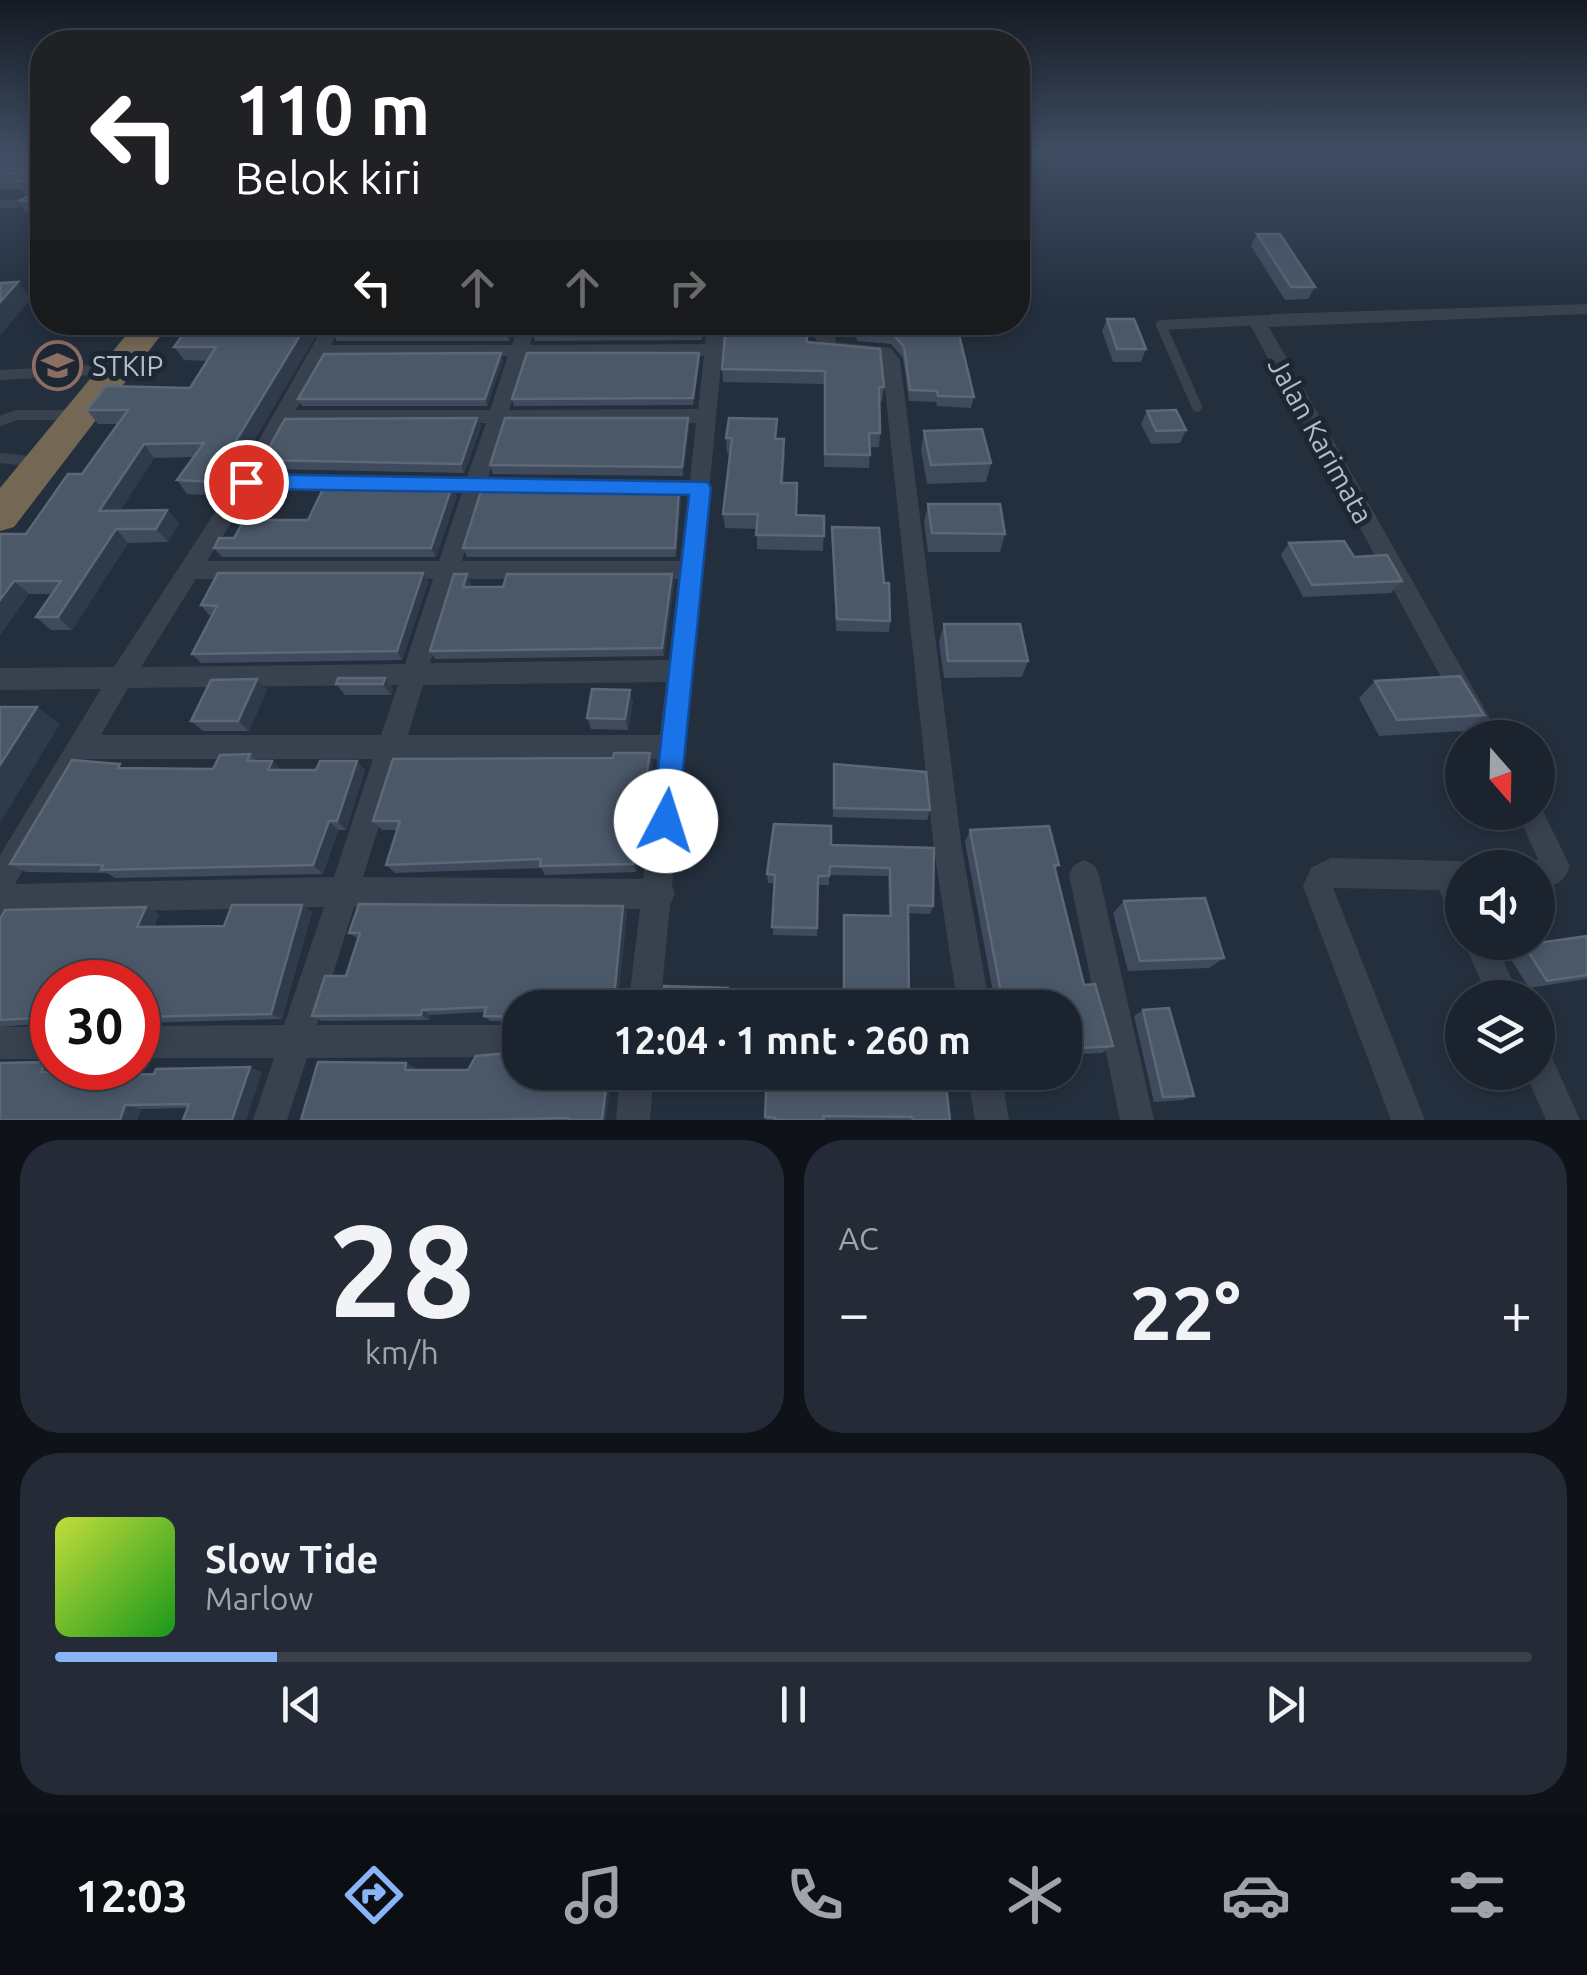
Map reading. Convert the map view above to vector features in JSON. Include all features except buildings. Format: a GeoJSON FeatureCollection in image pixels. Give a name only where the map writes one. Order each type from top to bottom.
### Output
{"type":"FeatureCollection","features":[{"type":"Feature","properties":{"kind":"highway"},"geometry":{"type":"LineString","coordinates":[[0,516],[144,335]]}},
{"type":"Feature","properties":{"kind":"street","name":"Jalan Karimata"},"geometry":{"type":"LineString","coordinates":[[1478,720],[1259,332],[1265,320],[1587,308]]}},
{"type":"Feature","properties":{"kind":"street"},"geometry":{"type":"LineString","coordinates":[[0,882],[122,676],[246,482],[327,335]]}},
{"type":"Feature","properties":{"kind":"street"},"geometry":{"type":"LineString","coordinates":[[270,1120],[524,335]]}},
{"type":"Feature","properties":{"kind":"street"},"geometry":{"type":"LineString","coordinates":[[647,990],[660,894],[714,335]]}},
{"type":"Feature","properties":{"kind":"street"},"geometry":{"type":"LineString","coordinates":[[824,335],[825,343],[835,350],[885,352],[891,360],[948,849],[971,990]]}},
{"type":"Feature","properties":{"kind":"street"},"geometry":{"type":"LineString","coordinates":[[318,351],[712,350]]}},
{"type":"Feature","properties":{"kind":"street"},"geometry":{"type":"LineString","coordinates":[[282,417],[707,416]]}},
{"type":"Feature","properties":{"kind":"street"},"geometry":{"type":"LineString","coordinates":[[246,482],[700,488]]}},
{"type":"Feature","properties":{"kind":"street"},"geometry":{"type":"LineString","coordinates":[[192,570],[690,570]]}},
{"type":"Feature","properties":{"kind":"street"},"geometry":{"type":"LineString","coordinates":[[0,679],[680,670]]}},
{"type":"Feature","properties":{"kind":"street"},"geometry":{"type":"LineString","coordinates":[[79,747],[393,744],[673,748]]}},
{"type":"Feature","properties":{"kind":"street"},"geometry":{"type":"LineString","coordinates":[[1408,1120],[1318,886],[1321,878],[1331,873],[1445,876]]}},
{"type":"Feature","properties":{"kind":"street"},"geometry":{"type":"LineString","coordinates":[[1084,876],[1137,1120]]}},
{"type":"Feature","properties":{"kind":"street"},"geometry":{"type":"LineString","coordinates":[[0,899],[344,892],[660,894]]}},
{"type":"Feature","properties":{"kind":"street"},"geometry":{"type":"LineString","coordinates":[[160,1042],[502,1041]]}},
{"type":"Feature","properties":{"kind":"street"},"geometry":{"type":"LineString","coordinates":[[0,1043],[30,1042]]}},
{"type":"Feature","properties":{"kind":"street"},"geometry":{"type":"LineString","coordinates":[[633,1120],[636,1090]]}},
{"type":"Feature","properties":{"kind":"street"},"geometry":{"type":"LineString","coordinates":[[987,1090],[992,1120]]}},
{"type":"Feature","properties":{"kind":"street"},"geometry":{"type":"LineString","coordinates":[[1549,1090],[1563,1120]]}},
{"type":"Feature","properties":{"kind":"lane"},"geometry":{"type":"LineString","coordinates":[[0,204],[30,203]]}},
{"type":"Feature","properties":{"kind":"lane"},"geometry":{"type":"LineString","coordinates":[[1197,407],[1161,326],[1265,320]]}},
{"type":"Feature","properties":{"kind":"lane"},"geometry":{"type":"LineString","coordinates":[[0,375],[117,369]]}},
{"type":"Feature","properties":{"kind":"lane"},"geometry":{"type":"LineString","coordinates":[[0,420],[17,415],[80,416]]}},
{"type":"Feature","properties":{"kind":"lane"},"geometry":{"type":"LineString","coordinates":[[0,458],[42,462]]}},
{"type":"Feature","properties":{"kind":"place","name":"STKIP"},"geometry":{"type":"Point","coordinates":[57,365]}},
{"type":"Feature","properties":{"kind":"route"},"geometry":{"type":"LineString","coordinates":[[246,482],[700,488],[666,821]]}}]}
